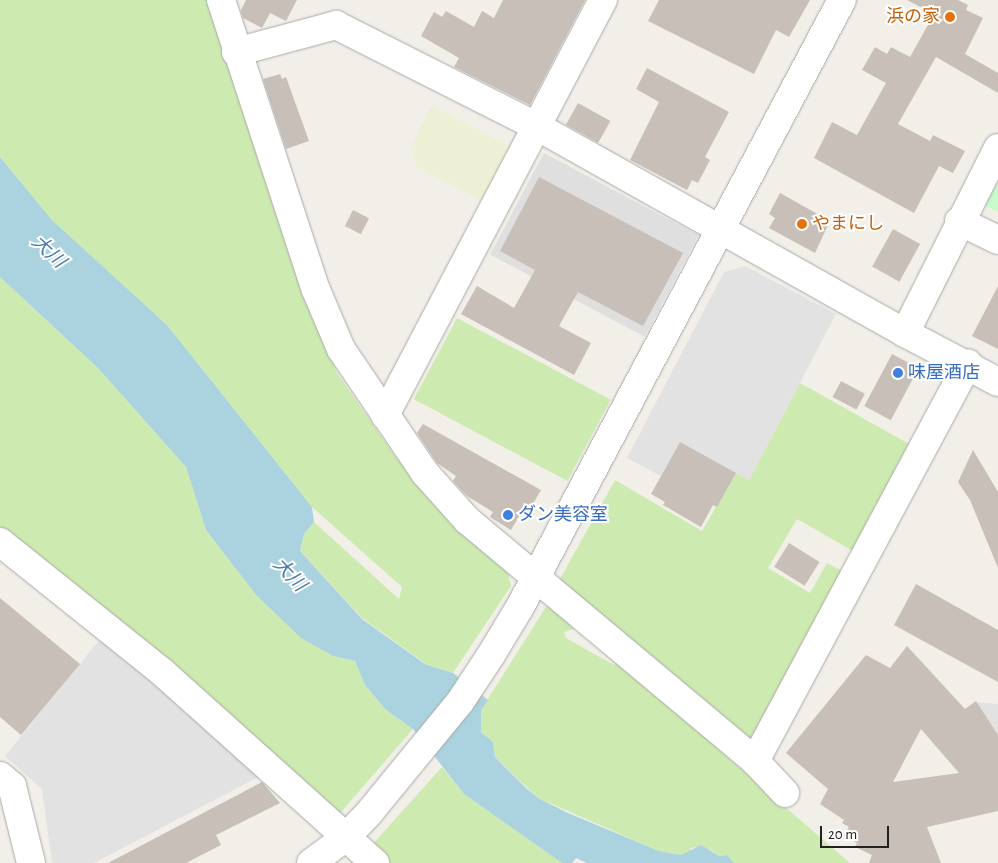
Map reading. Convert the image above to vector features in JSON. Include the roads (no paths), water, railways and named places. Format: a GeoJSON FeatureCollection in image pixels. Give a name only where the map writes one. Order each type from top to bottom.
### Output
{"type":"FeatureCollection","features":[{"type":"Feature","properties":{"kind":"street"},"geometry":{"type":"LineString","coordinates":[[220,0],[316,290],[342,349],[425,473],[467,520],[755,761],[785,793]]}},
{"type":"Feature","properties":{"kind":"street"},"geometry":{"type":"LineString","coordinates":[[385,415],[538,127],[603,0]]}},
{"type":"Feature","properties":{"kind":"street"},"geometry":{"type":"LineString","coordinates":[[311,863],[346,837],[369,813],[460,702],[520,607],[842,0]]}},
{"type":"Feature","properties":{"kind":"street"},"geometry":{"type":"LineString","coordinates":[[236,52],[336,25],[538,127],[905,333],[968,364],[998,382]]}},
{"type":"Feature","properties":{"kind":"street"},"geometry":{"type":"LineString","coordinates":[[905,333],[959,221],[998,148]]}},
{"type":"Feature","properties":{"kind":"street"},"geometry":{"type":"LineString","coordinates":[[959,221],[998,240]]}},
{"type":"Feature","properties":{"kind":"street"},"geometry":{"type":"LineString","coordinates":[[755,761],[968,364]]}},
{"type":"Feature","properties":{"kind":"street"},"geometry":{"type":"LineString","coordinates":[[0,542],[161,671],[375,863]]}},
{"type":"Feature","properties":{"kind":"street"},"geometry":{"type":"LineString","coordinates":[[0,776],[12,786],[32,863]]}},
{"type":"Feature","properties":{"kind":"water","name":"大川"},"geometry":{"type":"Polygon","coordinates":[[[0,157],[52,220],[167,325],[312,507],[314,522],[304,534],[300,551],[362,619],[425,664],[453,673],[488,700],[481,710],[481,732],[493,742],[495,757],[526,788],[538,798],[568,813],[659,851],[681,855],[701,845],[719,856],[727,855],[734,863],[587,863],[576,858],[572,863],[562,863],[464,794],[413,729],[386,710],[365,685],[355,661],[333,656],[301,638],[256,595],[206,530],[186,467],[98,368],[0,277],[0,157]]]}},
{"type":"Feature","properties":{"kind":"place","name":"浜の家"},"geometry":{"type":"Point","coordinates":[950,17]}},
{"type":"Feature","properties":{"kind":"place","name":"やまにし"},"geometry":{"type":"Point","coordinates":[802,224]}},
{"type":"Feature","properties":{"kind":"place","name":"味屋酒店"},"geometry":{"type":"Point","coordinates":[898,373]}},
{"type":"Feature","properties":{"kind":"place","name":"ダン美容室"},"geometry":{"type":"Point","coordinates":[508,515]}}]}
